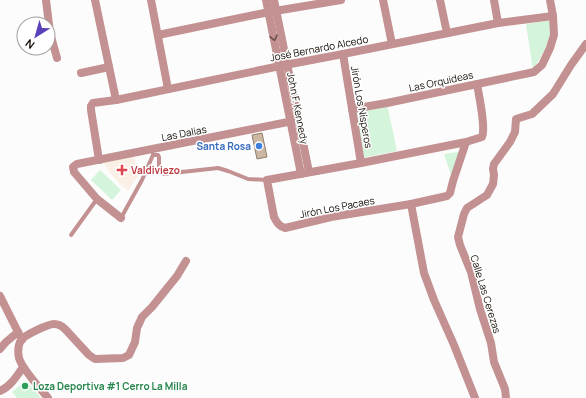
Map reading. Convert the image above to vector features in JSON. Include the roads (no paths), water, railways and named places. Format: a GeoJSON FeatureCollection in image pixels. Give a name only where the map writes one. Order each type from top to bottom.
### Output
{"type":"FeatureCollection","features":[{"type":"Feature","properties":{"kind":"street"},"geometry":{"type":"LineString","coordinates":[[46,0],[50,33],[58,58]]}},
{"type":"Feature","properties":{"kind":"street"},"geometry":{"type":"LineString","coordinates":[[95,0],[116,100]]}},
{"type":"Feature","properties":{"kind":"street"},"geometry":{"type":"LineString","coordinates":[[151,0],[168,89]]}},
{"type":"Feature","properties":{"kind":"street","name":"John F. Kennedy"},"geometry":{"type":"LineString","coordinates":[[266,0],[273,12]]}},
{"type":"Feature","properties":{"kind":"street","name":"John F. Kennedy"},"geometry":{"type":"LineString","coordinates":[[274,0],[273,12],[305,173]]}},
{"type":"Feature","properties":{"kind":"street"},"geometry":{"type":"LineString","coordinates":[[158,34],[341,0]]}},
{"type":"Feature","properties":{"kind":"street"},"geometry":{"type":"LineString","coordinates":[[383,0],[392,44]]}},
{"type":"Feature","properties":{"kind":"street"},"geometry":{"type":"LineString","coordinates":[[440,0],[446,33]]}},
{"type":"Feature","properties":{"kind":"street"},"geometry":{"type":"LineString","coordinates":[[494,0],[498,23]]}},
{"type":"Feature","properties":{"kind":"street"},"geometry":{"type":"LineString","coordinates":[[550,0],[553,16]]}},
{"type":"Feature","properties":{"kind":"street","name":"José Bernardo Alcedo"},"geometry":{"type":"LineString","coordinates":[[99,160],[91,110],[93,103],[116,100],[498,23],[553,16]]}},
{"type":"Feature","properties":{"kind":"street","name":"Las Orquideas"},"geometry":{"type":"LineString","coordinates":[[352,109],[534,72],[542,65],[551,44],[554,35],[553,16]]}},
{"type":"Feature","properties":{"kind":"street","name":"Calle Las Cerezas"},"geometry":{"type":"LineString","coordinates":[[506,398],[505,389],[494,362],[491,343],[480,309],[471,272],[458,237],[467,208],[487,195],[493,184],[494,164],[510,142],[515,132],[516,119],[532,114],[552,94],[586,44]]}},
{"type":"Feature","properties":{"kind":"street","name":"Jirón Los Nísperos"},"geometry":{"type":"LineString","coordinates":[[343,54],[361,163]]}},
{"type":"Feature","properties":{"kind":"street"},"geometry":{"type":"LineString","coordinates":[[81,73],[109,67]]}},
{"type":"Feature","properties":{"kind":"street"},"geometry":{"type":"LineString","coordinates":[[266,180],[361,163],[466,142],[482,137],[484,133],[477,84]]}},
{"type":"Feature","properties":{"kind":"street","name":"Las Dalias"},"geometry":{"type":"LineString","coordinates":[[97,199],[74,172],[74,167],[77,164],[153,152],[295,121]]}},
{"type":"Feature","properties":{"kind":"street","name":"Jirón Los Pacaes"},"geometry":{"type":"LineString","coordinates":[[266,180],[276,223],[285,228],[331,217],[411,204],[447,196],[450,193],[452,181],[466,142]]}},
{"type":"Feature","properties":{"kind":"street"},"geometry":{"type":"LineString","coordinates":[[97,199],[120,218]]}},
{"type":"Feature","properties":{"kind":"street"},"geometry":{"type":"LineString","coordinates":[[411,204],[424,273],[475,398]]}},
{"type":"Feature","properties":{"kind":"street"},"geometry":{"type":"LineString","coordinates":[[48,398],[23,367],[19,357],[18,348],[22,340],[28,335],[49,325],[55,324],[65,329],[89,355],[95,359],[123,358],[129,355],[135,342],[137,328],[142,317],[178,276],[186,261]]}},
{"type":"Feature","properties":{"kind":"street"},"geometry":{"type":"LineString","coordinates":[[0,296],[22,340]]}},
{"type":"Feature","properties":{"kind":"street"},"geometry":{"type":"LineString","coordinates":[[0,349],[18,332]]}},
{"type":"Feature","properties":{"kind":"street"},"geometry":{"type":"LineString","coordinates":[[0,391],[7,388],[23,367]]}},
{"type":"Feature","properties":{"kind":"lane"},"geometry":{"type":"LineString","coordinates":[[120,218],[142,180],[153,152],[158,155],[159,158],[159,171],[164,174],[218,168],[248,179],[266,180]]}},
{"type":"Feature","properties":{"kind":"lane"},"geometry":{"type":"LineString","coordinates":[[71,235],[97,199]]}},
{"type":"Feature","properties":{"kind":"place","name":"Santa Rosa"},"geometry":{"type":"Point","coordinates":[259,146]}},
{"type":"Feature","properties":{"kind":"place","name":"Valdiviezo"},"geometry":{"type":"Point","coordinates":[122,170]}},
{"type":"Feature","properties":{"kind":"place","name":"Loza Deportiva #1 Cerro La Milla"},"geometry":{"type":"Point","coordinates":[25,386]}}]}
